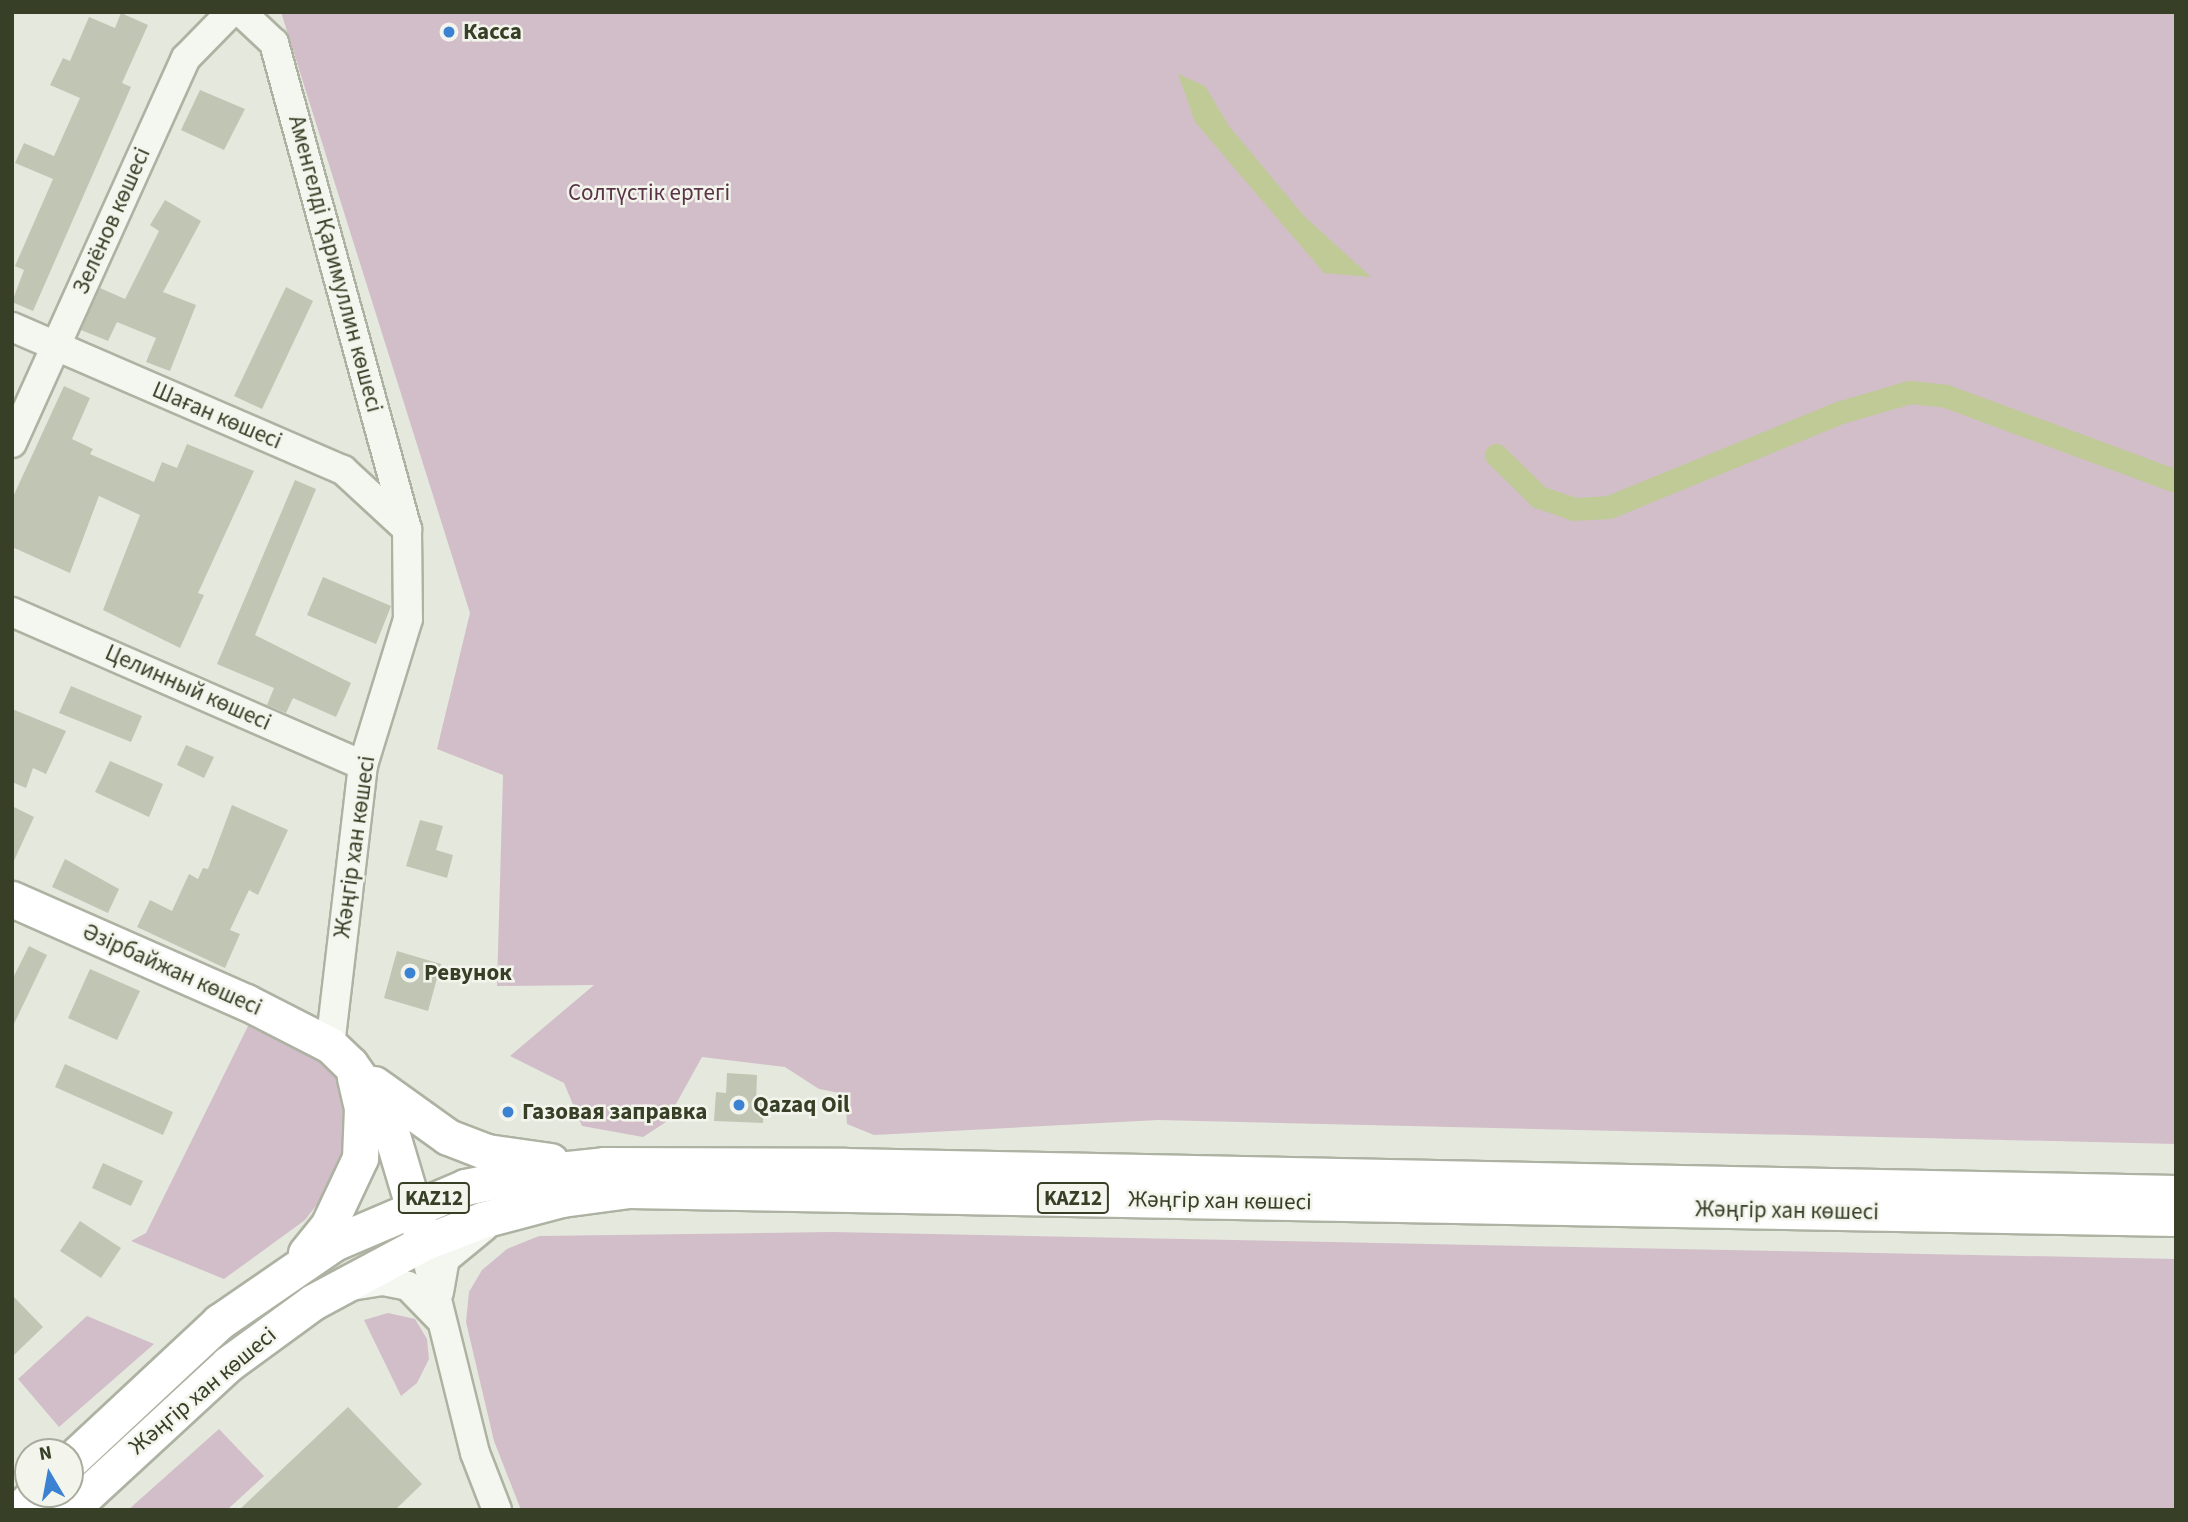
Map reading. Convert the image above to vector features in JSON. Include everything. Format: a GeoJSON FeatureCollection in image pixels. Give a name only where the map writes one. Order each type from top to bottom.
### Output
{"type":"FeatureCollection","features":[{"type":"Feature","properties":{"kind":"main road","name":"Әзірбайжан көшесі"},"geometry":{"type":"LineString","coordinates":[[12,899],[246,1002],[340,1055],[447,1137],[527,1160],[604,1165]]}},
{"type":"Feature","properties":{"kind":"main road"},"geometry":{"type":"LineString","coordinates":[[340,1055],[386,1115],[423,1243]]}},
{"type":"Feature","properties":{"kind":"main road"},"geometry":{"type":"LineString","coordinates":[[288,1274],[328,1226],[360,1158],[362,1108],[340,1055]]}},
{"type":"Feature","properties":{"kind":"main road","name":"Жәңгір хан көшесі"},"geometry":{"type":"LineString","coordinates":[[84,1447],[219,1322],[343,1238],[414,1205],[464,1187],[604,1165],[2176,1193]]}},
{"type":"Feature","properties":{"kind":"main road","name":"Жәңгір хан көшесі"},"geometry":{"type":"LineString","coordinates":[[70,1510],[228,1364],[313,1301],[423,1243],[512,1211],[629,1190],[2176,1218]]}},
{"type":"Feature","properties":{"kind":"main road"},"geometry":{"type":"LineString","coordinates":[[97,1434],[122,1460]]}},
{"type":"Feature","properties":{"kind":"street","name":"Зелёнов көшесі"},"geometry":{"type":"LineString","coordinates":[[12,443],[186,58],[231,12]]}},
{"type":"Feature","properties":{"kind":"street","name":"Аменгелді Қаримуллин көшесі"},"geometry":{"type":"LineString","coordinates":[[241,12],[274,43],[407,528]]}},
{"type":"Feature","properties":{"kind":"street","name":"Шаған көшесі"},"geometry":{"type":"LineString","coordinates":[[12,327],[343,470],[407,528]]}},
{"type":"Feature","properties":{"kind":"street","name":"Жәңгір хан көшесі"},"geometry":{"type":"LineString","coordinates":[[340,1055],[363,765],[408,619],[407,528]]}},
{"type":"Feature","properties":{"kind":"street","name":"Целинный көшесі"},"geometry":{"type":"LineString","coordinates":[[12,612],[363,765]]}},
{"type":"Feature","properties":{"kind":"street"},"geometry":{"type":"LineString","coordinates":[[442,1323],[438,1282],[445,1259],[464,1240],[512,1211]]}},
{"type":"Feature","properties":{"kind":"street"},"geometry":{"type":"LineString","coordinates":[[423,1243],[475,1453],[497,1510]]}},
{"type":"Feature","properties":{"kind":"street"},"geometry":{"type":"LineString","coordinates":[[313,1301],[383,1281],[408,1286],[442,1323]]}},
{"type":"Feature","properties":{"kind":"green space","name":"Солтүстік ертегі"},"geometry":{"type":"Polygon","coordinates":[[[281,12],[2176,12],[2176,1144],[1158,1120],[874,1135],[847,1124],[845,1094],[819,1089],[785,1067],[702,1057],[666,1122],[643,1137],[582,1126],[564,1083],[510,1056],[594,985],[497,986],[503,775],[437,749],[470,613],[281,12]]]}},
{"type":"Feature","properties":{"kind":"green space"},"geometry":{"type":"Polygon","coordinates":[[[250,1022],[326,1060],[342,1082],[346,1143],[328,1190],[305,1220],[224,1279],[131,1241],[146,1233],[250,1022]]]}},
{"type":"Feature","properties":{"kind":"green space"},"geometry":{"type":"Polygon","coordinates":[[[832,1232],[2176,1259],[2176,1510],[521,1510],[494,1441],[466,1322],[469,1292],[482,1270],[507,1249],[539,1236],[832,1232]]]}},
{"type":"Feature","properties":{"kind":"green space"},"geometry":{"type":"Polygon","coordinates":[[[388,1313],[415,1319],[427,1339],[429,1359],[417,1383],[401,1396],[364,1320],[388,1313]]]}},
{"type":"Feature","properties":{"kind":"green space"},"geometry":{"type":"Polygon","coordinates":[[[87,1316],[154,1344],[59,1427],[18,1379],[87,1316]]]}},
{"type":"Feature","properties":{"kind":"green space"},"geometry":{"type":"Polygon","coordinates":[[[219,1429],[264,1476],[227,1510],[128,1510],[219,1429]]]}},
{"type":"Feature","properties":{"kind":"shaded area"},"geometry":{"type":"Polygon","coordinates":[[[1178,74],[1205,86],[1229,126],[1304,216],[1371,277],[1324,273],[1195,122],[1178,74]]]}},
{"type":"Feature","properties":{"kind":"building"},"geometry":{"type":"Polygon","coordinates":[[[121,13],[148,25],[122,83],[131,87],[33,311],[12,302],[24,270],[15,266],[53,179],[15,163],[24,143],[54,156],[80,98],[50,85],[63,58],[70,61],[89,17],[115,28],[121,13]]]}},
{"type":"Feature","properties":{"kind":"building"},"geometry":{"type":"Polygon","coordinates":[[[200,90],[245,109],[224,150],[181,130],[200,90]]]}},
{"type":"Feature","properties":{"kind":"building"},"geometry":{"type":"Polygon","coordinates":[[[165,200],[201,221],[163,292],[196,305],[170,371],[146,362],[156,338],[117,322],[108,341],[81,330],[100,288],[125,299],[159,231],[150,225],[165,200]]]}},
{"type":"Feature","properties":{"kind":"building"},"geometry":{"type":"Polygon","coordinates":[[[286,287],[313,301],[262,409],[234,396],[286,287]]]}},
{"type":"Feature","properties":{"kind":"building"},"geometry":{"type":"Polygon","coordinates":[[[64,386],[90,398],[72,439],[93,449],[90,454],[154,482],[162,462],[177,468],[187,444],[254,471],[198,593],[204,595],[180,648],[103,610],[140,515],[99,496],[70,573],[12,547],[12,499],[64,386]]]}},
{"type":"Feature","properties":{"kind":"building"},"geometry":{"type":"Polygon","coordinates":[[[295,480],[316,489],[255,635],[351,683],[336,717],[293,698],[286,713],[267,705],[274,688],[217,664],[295,480]]]}},
{"type":"Feature","properties":{"kind":"building"},"geometry":{"type":"Polygon","coordinates":[[[323,577],[391,606],[376,644],[307,615],[323,577]]]}},
{"type":"Feature","properties":{"kind":"building"},"geometry":{"type":"Polygon","coordinates":[[[71,686],[142,716],[131,742],[59,713],[71,686]]]}},
{"type":"Feature","properties":{"kind":"building"},"geometry":{"type":"Polygon","coordinates":[[[12,709],[66,731],[46,774],[33,768],[26,788],[12,782],[12,709]]]}},
{"type":"Feature","properties":{"kind":"building"},"geometry":{"type":"Polygon","coordinates":[[[186,745],[214,757],[204,778],[177,765],[186,745]]]}},
{"type":"Feature","properties":{"kind":"building"},"geometry":{"type":"Polygon","coordinates":[[[110,761],[163,784],[149,817],[95,792],[110,761]]]}},
{"type":"Feature","properties":{"kind":"building"},"geometry":{"type":"Polygon","coordinates":[[[232,805],[288,830],[258,895],[249,890],[230,930],[240,934],[225,968],[137,927],[150,900],[172,911],[189,874],[198,879],[203,868],[208,869],[232,805]]]}},
{"type":"Feature","properties":{"kind":"building"},"geometry":{"type":"Polygon","coordinates":[[[12,806],[34,817],[12,865],[12,806]]]}},
{"type":"Feature","properties":{"kind":"building"},"geometry":{"type":"Polygon","coordinates":[[[420,820],[443,826],[436,850],[453,855],[447,878],[406,866],[420,820]]]}},
{"type":"Feature","properties":{"kind":"building"},"geometry":{"type":"Polygon","coordinates":[[[65,859],[119,889],[108,913],[52,887],[65,859]]]}},
{"type":"Feature","properties":{"kind":"building"},"geometry":{"type":"Polygon","coordinates":[[[29,946],[47,955],[12,1028],[12,980],[29,946]]]}},
{"type":"Feature","properties":{"kind":"building"},"geometry":{"type":"Polygon","coordinates":[[[397,951],[441,964],[428,1011],[384,998],[397,951]]]}},
{"type":"Feature","properties":{"kind":"building"},"geometry":{"type":"Polygon","coordinates":[[[90,969],[140,991],[117,1040],[68,1018],[90,969]]]}},
{"type":"Feature","properties":{"kind":"building"},"geometry":{"type":"Polygon","coordinates":[[[65,1064],[173,1112],[163,1135],[55,1087],[65,1064]]]}},
{"type":"Feature","properties":{"kind":"building"},"geometry":{"type":"Polygon","coordinates":[[[727,1073],[757,1075],[756,1101],[764,1101],[763,1123],[714,1121],[716,1092],[726,1093],[727,1073]]]}},
{"type":"Feature","properties":{"kind":"building"},"geometry":{"type":"Polygon","coordinates":[[[103,1163],[143,1181],[131,1206],[92,1188],[103,1163]]]}},
{"type":"Feature","properties":{"kind":"building"},"geometry":{"type":"Polygon","coordinates":[[[80,1221],[121,1248],[101,1278],[60,1251],[80,1221]]]}},
{"type":"Feature","properties":{"kind":"building"},"geometry":{"type":"Polygon","coordinates":[[[12,1295],[43,1327],[12,1357],[12,1295]]]}},
{"type":"Feature","properties":{"kind":"building"},"geometry":{"type":"Polygon","coordinates":[[[348,1407],[422,1484],[395,1510],[239,1510],[348,1407]]]}},
{"type":"Feature","properties":{"kind":"waterway"},"geometry":{"type":"LineString","coordinates":[[1496,455],[1539,497],[1573,509],[1609,507],[1841,412],[1910,392],[1946,396],[2176,481]]}},
{"type":"Feature","properties":{"kind":"place","name":"Касса"},"geometry":{"type":"Point","coordinates":[449,32]}},
{"type":"Feature","properties":{"kind":"place","name":"Ревунок"},"geometry":{"type":"Point","coordinates":[410,973]}},
{"type":"Feature","properties":{"kind":"place","name":"Qazaq Oil"},"geometry":{"type":"Point","coordinates":[739,1105]}},
{"type":"Feature","properties":{"kind":"place","name":"Газовая заправка"},"geometry":{"type":"Point","coordinates":[508,1112]}}]}
